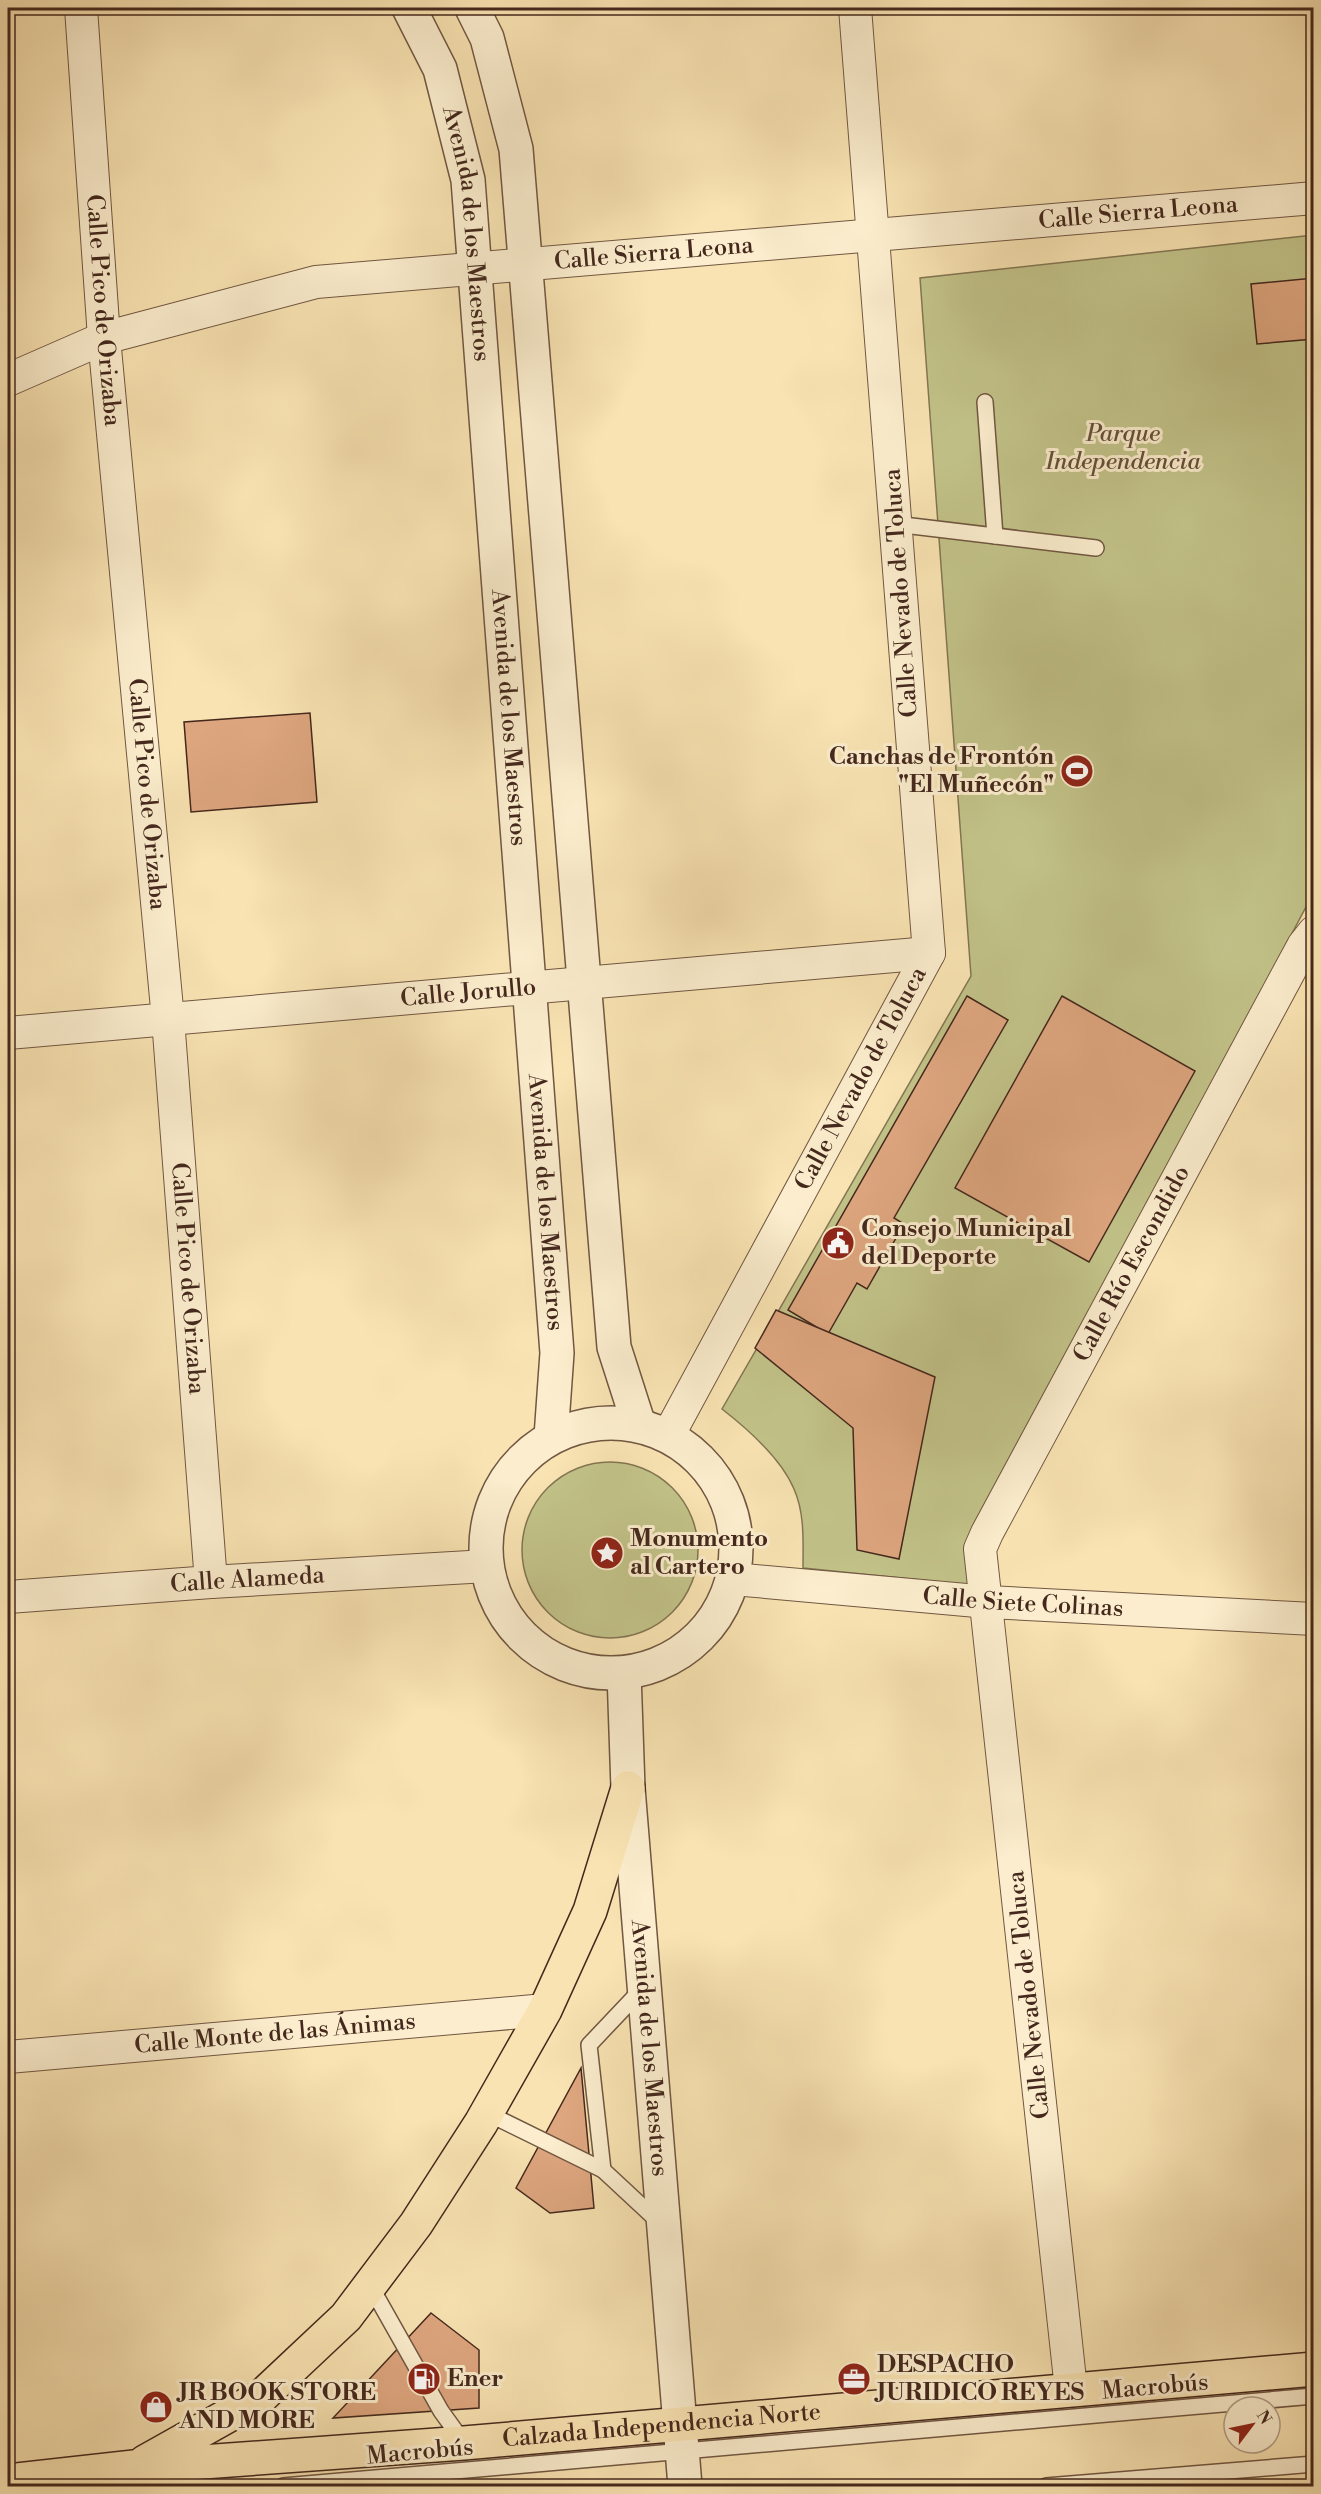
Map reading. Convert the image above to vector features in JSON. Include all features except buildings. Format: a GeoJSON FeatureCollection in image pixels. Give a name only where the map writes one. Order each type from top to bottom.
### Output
{"type":"FeatureCollection","features":[{"type":"Feature","properties":{"kind":"main road"},"geometry":{"type":"LineString","coordinates":[[134,2467],[261,2397],[346,2317],[416,2224],[487,2113],[545,2010],[590,1911],[628,1788]]}},
{"type":"Feature","properties":{"kind":"main road","name":"Calzada Independencia Norte"},"geometry":{"type":"LineString","coordinates":[[8,2481],[134,2467],[464,2443],[681,2436],[1071,2389],[1314,2369]]}},
{"type":"Feature","properties":{"kind":"street","name":"Calle Pico de Orizaba"},"geometry":{"type":"LineString","coordinates":[[81,8],[104,338],[168,1019],[211,1582]]}},
{"type":"Feature","properties":{"kind":"street","name":"Avenida de los Maestros"},"geometry":{"type":"LineString","coordinates":[[409,8],[440,69],[468,180],[557,1353],[551,1437]]}},
{"type":"Feature","properties":{"kind":"street","name":"Avenida de los Maestros"},"geometry":{"type":"LineString","coordinates":[[472,8],[487,38],[516,149],[614,1347],[653,1431]]}},
{"type":"Feature","properties":{"kind":"street","name":"Calle Nevado de Toluca"},"geometry":{"type":"LineString","coordinates":[[653,1431],[929,953],[855,8]]}},
{"type":"Feature","properties":{"kind":"street","name":"Calle Sierra Leona"},"geometry":{"type":"LineString","coordinates":[[8,380],[104,338],[316,282],[1314,198]]}},
{"type":"Feature","properties":{"kind":"street","name":"Calle Río Escondido"},"geometry":{"type":"LineString","coordinates":[[988,1602],[980,1549],[987,1533],[1302,946],[1314,932]]}},
{"type":"Feature","properties":{"kind":"street","name":"Calle Jorullo"},"geometry":{"type":"LineString","coordinates":[[8,1033],[929,953]]}},
{"type":"Feature","properties":{"kind":"street"},"geometry":{"type":"LineString","coordinates":[[609,1422],[653,1431],[696,1456],[717,1482],[731,1512],[736,1546],[733,1579],[718,1614],[693,1643],[661,1664],[624,1673],[586,1671],[550,1658],[520,1634],[498,1603],[487,1566],[487,1528],[498,1491],[520,1460],[551,1437],[579,1426],[609,1422]]}},
{"type":"Feature","properties":{"kind":"street","name":"Calle Alameda"},"geometry":{"type":"LineString","coordinates":[[8,1597],[211,1582],[487,1566]]}},
{"type":"Feature","properties":{"kind":"street","name":"Calle Siete Colinas"},"geometry":{"type":"LineString","coordinates":[[733,1579],[988,1602],[1314,1619]]}},
{"type":"Feature","properties":{"kind":"street","name":"Calle Nevado de Toluca"},"geometry":{"type":"LineString","coordinates":[[988,1602],[1071,2389]]}},
{"type":"Feature","properties":{"kind":"street","name":"Avenida de los Maestros"},"geometry":{"type":"LineString","coordinates":[[624,1673],[628,1788],[685,2487]]}},
{"type":"Feature","properties":{"kind":"street","name":"Calle Monte de las Ánimas"},"geometry":{"type":"LineString","coordinates":[[8,2057],[545,2010]]}},
{"type":"Feature","properties":{"kind":"lane"},"geometry":{"type":"LineString","coordinates":[[985,402],[995,536]]}},
{"type":"Feature","properties":{"kind":"lane"},"geometry":{"type":"LineString","coordinates":[[895,524],[1096,548]]}},
{"type":"Feature","properties":{"kind":"lane"},"geometry":{"type":"LineString","coordinates":[[603,2170],[589,2045],[644,1986]]}},
{"type":"Feature","properties":{"kind":"lane"},"geometry":{"type":"LineString","coordinates":[[487,2113],[603,2170],[664,2227]]}},
{"type":"Feature","properties":{"kind":"lane"},"geometry":{"type":"LineString","coordinates":[[370,2285],[441,2411],[464,2443]]}},
{"type":"Feature","properties":{"kind":"lane","name":"Macrobús"},"geometry":{"type":"LineString","coordinates":[[283,2487],[681,2436],[1314,2396]]}},
{"type":"Feature","properties":{"kind":"lane"},"geometry":{"type":"LineString","coordinates":[[1046,2487],[1314,2464]]}},
{"type":"Feature","properties":{"kind":"green space","name":"Parque Independencia"},"geometry":{"type":"Polygon","coordinates":[[[1313,235],[1313,906],[1306,907],[966,1550],[981,1586],[803,1568],[802,1518],[794,1489],[773,1456],[722,1409],[971,976],[920,278],[1313,235]]]}},
{"type":"Feature","properties":{"kind":"green space"},"geometry":{"type":"Polygon","coordinates":[[[610,1462],[627,1463],[644,1468],[673,1487],[692,1516],[697,1533],[697,1567],[692,1584],[673,1613],[644,1632],[627,1637],[610,1638],[593,1637],[576,1632],[547,1613],[528,1584],[523,1567],[522,1550],[523,1533],[528,1516],[547,1487],[576,1468],[593,1463],[610,1462]]]}},
{"type":"Feature","properties":{"kind":"place","name":"Canchas de Frontón \"El Muñecón\""},"geometry":{"type":"Point","coordinates":[1077,771]}},
{"type":"Feature","properties":{"kind":"place","name":"Consejo Municipal del Deporte"},"geometry":{"type":"Point","coordinates":[838,1243]}},
{"type":"Feature","properties":{"kind":"place","name":"Monumento al Cartero"},"geometry":{"type":"Point","coordinates":[607,1553]}},
{"type":"Feature","properties":{"kind":"place","name":"Ener"},"geometry":{"type":"Point","coordinates":[424,2379]}},
{"type":"Feature","properties":{"kind":"place","name":"DESPACHO JURIDICO REYES"},"geometry":{"type":"Point","coordinates":[854,2379]}},
{"type":"Feature","properties":{"kind":"place","name":"JR BOOK STORE AND MORE"},"geometry":{"type":"Point","coordinates":[156,2407]}}]}
